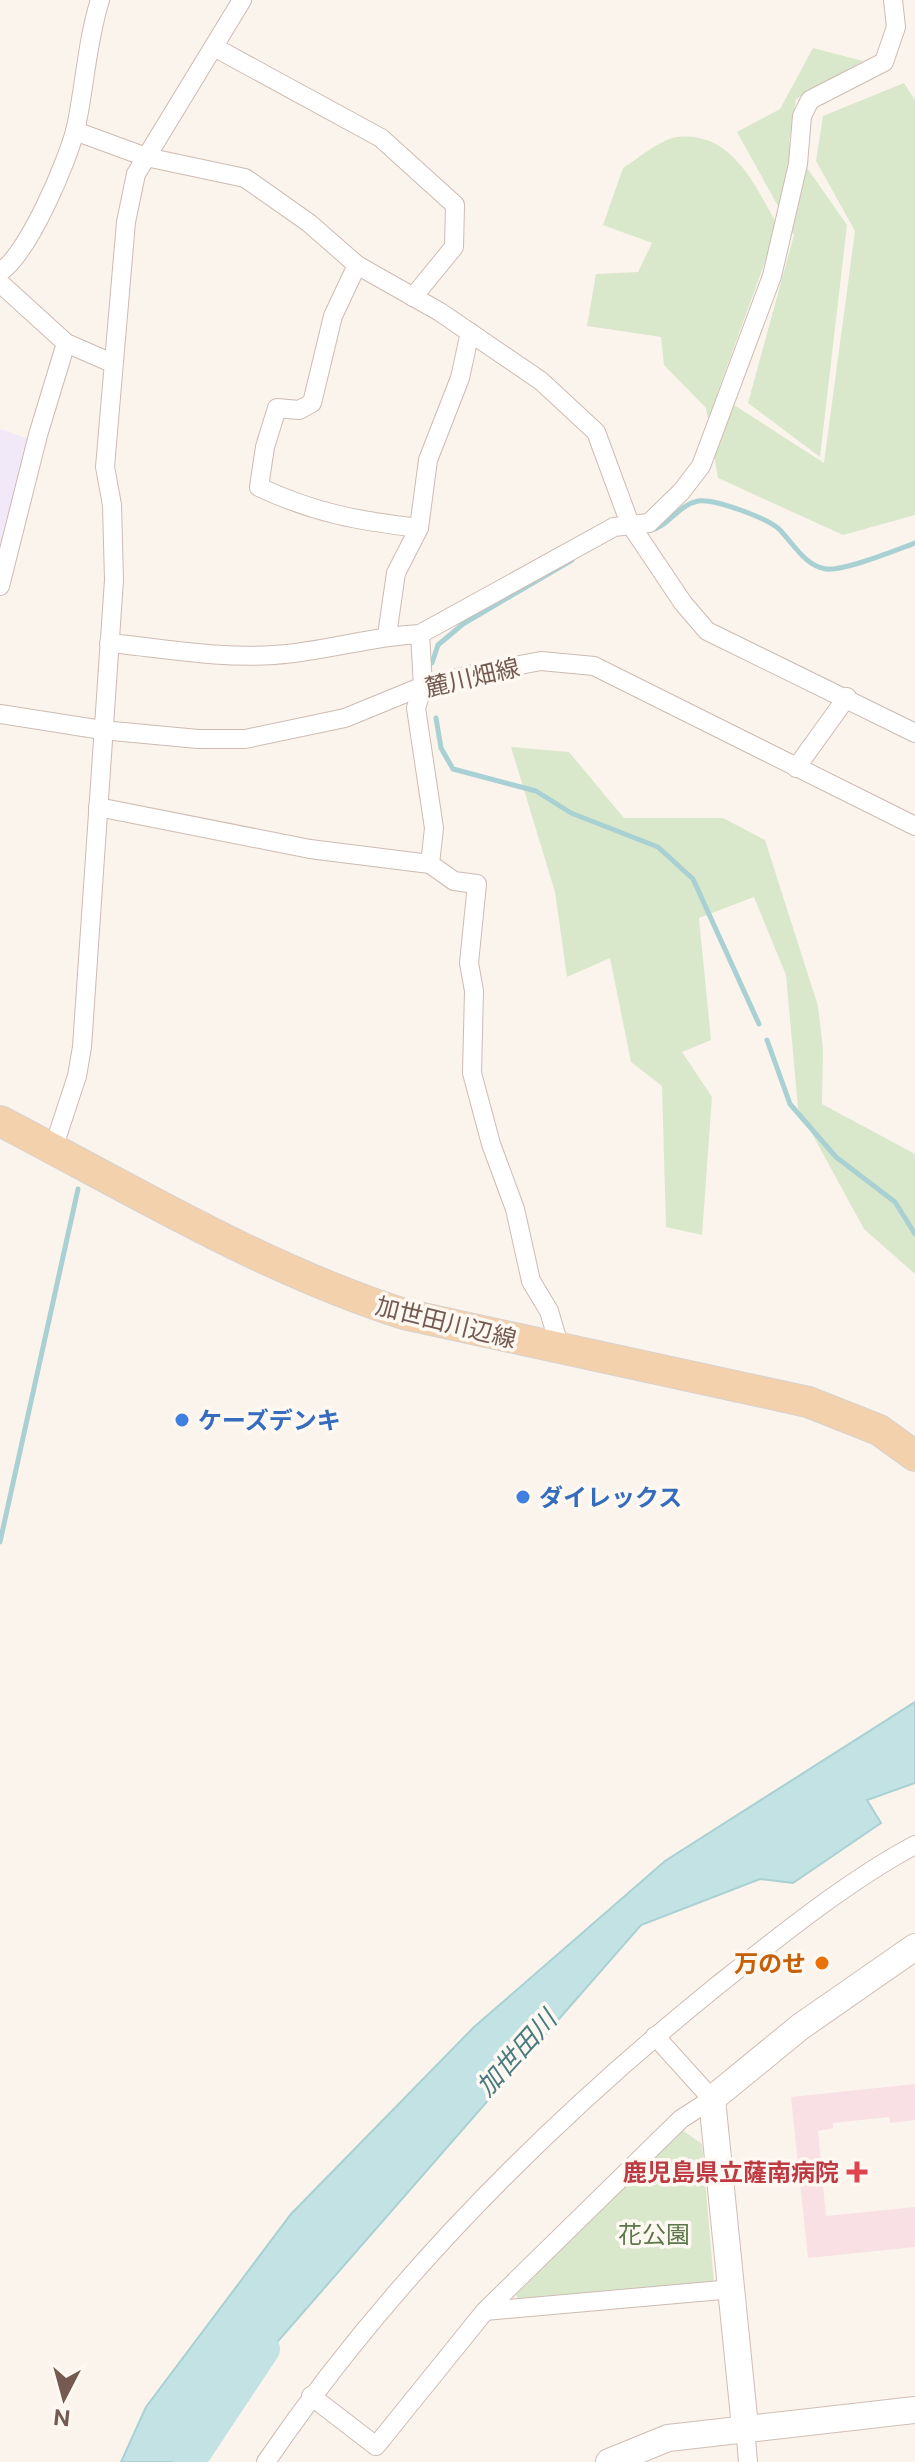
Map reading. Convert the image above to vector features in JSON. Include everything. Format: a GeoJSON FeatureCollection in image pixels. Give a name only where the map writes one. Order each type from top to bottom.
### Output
{"type":"FeatureCollection","features":[{"type":"Feature","properties":{"kind":"main road","name":"加世田川辺線"},"geometry":{"type":"LineString","coordinates":[[0,1121],[226,1241],[352,1297],[404,1314],[808,1402],[879,1430],[915,1456]]}},
{"type":"Feature","properties":{"kind":"street"},"geometry":{"type":"LineString","coordinates":[[0,272],[10,266],[33,231],[75,131],[100,0]]}},
{"type":"Feature","properties":{"kind":"street"},"geometry":{"type":"LineString","coordinates":[[53,1149],[77,1076],[82,1047],[114,580],[112,505],[105,467],[126,222],[136,174],[242,0]]}},
{"type":"Feature","properties":{"kind":"street"},"geometry":{"type":"LineString","coordinates":[[109,643],[277,655],[367,643],[387,635],[420,634],[614,527],[649,523],[681,492],[701,466],[772,276],[798,164],[802,116],[810,100],[884,62],[896,27],[893,0]]}},
{"type":"Feature","properties":{"kind":"street"},"geometry":{"type":"LineString","coordinates":[[214,47],[381,138],[455,205],[454,247],[413,297]]}},
{"type":"Feature","properties":{"kind":"street"},"geometry":{"type":"LineString","coordinates":[[75,131],[146,157],[245,178],[309,223],[357,265],[470,332],[541,381],[596,432],[630,524],[683,603],[707,631],[739,650],[787,668],[915,733]]}},
{"type":"Feature","properties":{"kind":"street"},"geometry":{"type":"LineString","coordinates":[[357,265],[333,316],[312,403],[299,410],[277,408],[265,447],[259,487],[303,508],[351,520],[419,528]]}},
{"type":"Feature","properties":{"kind":"street"},"geometry":{"type":"LineString","coordinates":[[0,283],[66,343],[112,363]]}},
{"type":"Feature","properties":{"kind":"street"},"geometry":{"type":"LineString","coordinates":[[387,635],[396,573],[419,528],[428,460],[460,378],[470,332]]}},
{"type":"Feature","properties":{"kind":"street"},"geometry":{"type":"LineString","coordinates":[[0,586],[66,343]]}},
{"type":"Feature","properties":{"kind":"street"},"geometry":{"type":"LineString","coordinates":[[420,634],[423,686],[416,708],[434,828],[430,864]]}},
{"type":"Feature","properties":{"kind":"street","name":"麓川畑線"},"geometry":{"type":"LineString","coordinates":[[0,714],[102,730],[198,739],[245,739],[345,718],[423,686],[541,661],[594,666],[915,826]]}},
{"type":"Feature","properties":{"kind":"street"},"geometry":{"type":"LineString","coordinates":[[796,768],[847,697]]}},
{"type":"Feature","properties":{"kind":"street"},"geometry":{"type":"LineString","coordinates":[[98,807],[310,849],[430,864],[454,881],[477,884],[469,963],[474,991],[472,1073],[491,1144],[515,1209],[531,1281],[549,1311],[560,1348]]}},
{"type":"Feature","properties":{"kind":"street"},"geometry":{"type":"LineString","coordinates":[[266,2462],[311,2396],[472,2209],[549,2131],[655,2036],[762,1950],[915,1845]]}},
{"type":"Feature","properties":{"kind":"street"},"geometry":{"type":"LineString","coordinates":[[311,2396],[376,2446],[485,2311],[681,2119],[712,2099],[800,2027],[915,1947]]}},
{"type":"Feature","properties":{"kind":"street"},"geometry":{"type":"LineString","coordinates":[[655,2036],[712,2099],[748,2462]]}},
{"type":"Feature","properties":{"kind":"street"},"geometry":{"type":"LineString","coordinates":[[485,2311],[733,2289]]}},
{"type":"Feature","properties":{"kind":"street"},"geometry":{"type":"LineString","coordinates":[[609,2462],[668,2438],[915,2410]]}},
{"type":"Feature","properties":{"kind":"shaded area"},"geometry":{"type":"Polygon","coordinates":[[[0,429],[29,439],[0,554],[0,429]]]}},
{"type":"Feature","properties":{"kind":"shaded area","name":"鹿児島県立薩南病院"},"geometry":{"type":"Polygon","coordinates":[[[915,2084],[915,2120],[890,2123],[889,2117],[833,2123],[833,2128],[818,2131],[826,2216],[915,2207],[915,2247],[808,2258],[791,2097],[915,2084]]]}},
{"type":"Feature","properties":{"kind":"green space"},"geometry":{"type":"Polygon","coordinates":[[[813,48],[863,61],[796,99],[789,142],[847,225],[820,457],[748,403],[794,235],[737,132],[780,109],[813,48]]]}},
{"type":"Feature","properties":{"kind":"green space"},"geometry":{"type":"Polygon","coordinates":[[[904,83],[915,100],[915,515],[843,535],[718,478],[706,408],[664,365],[661,337],[587,326],[596,274],[638,272],[652,243],[603,225],[623,168],[657,145],[677,137],[696,137],[713,143],[740,164],[778,226],[717,394],[824,463],[855,231],[816,161],[823,116],[904,83]]]}},
{"type":"Feature","properties":{"kind":"green space"},"geometry":{"type":"Polygon","coordinates":[[[511,747],[569,752],[624,818],[723,818],[765,840],[818,1006],[823,1049],[822,1104],[915,1154],[915,1274],[864,1229],[798,1108],[786,975],[754,897],[699,918],[711,1040],[682,1052],[712,1097],[702,1235],[666,1227],[662,1086],[631,1062],[610,958],[567,977],[555,892],[511,747]]]}},
{"type":"Feature","properties":{"kind":"green space","name":"花公園"},"geometry":{"type":"Polygon","coordinates":[[[682,2130],[702,2144],[714,2283],[519,2301],[516,2295],[682,2130]]]}},
{"type":"Feature","properties":{"kind":"water"},"geometry":{"type":"Polygon","coordinates":[[[915,1702],[915,1783],[867,1800],[881,1823],[793,1883],[760,1879],[641,1925],[238,2387],[196,2462],[121,2462],[146,2407],[291,2214],[474,2027],[665,1861],[915,1702]]]}},
{"type":"Feature","properties":{"kind":"waterway"},"geometry":{"type":"LineString","coordinates":[[651,530],[663,525],[691,503],[706,501],[740,510],[772,525],[806,559],[826,569],[858,563],[915,543]]}},
{"type":"Feature","properties":{"kind":"waterway"},"geometry":{"type":"LineString","coordinates":[[432,663],[438,645],[463,624],[572,560]]}},
{"type":"Feature","properties":{"kind":"waterway"},"geometry":{"type":"LineString","coordinates":[[436,718],[441,748],[453,769],[536,791],[571,813],[658,847],[693,879],[759,1024]]}},
{"type":"Feature","properties":{"kind":"waterway"},"geometry":{"type":"LineString","coordinates":[[767,1040],[790,1104],[836,1157],[895,1202],[915,1234]]}},
{"type":"Feature","properties":{"kind":"waterway"},"geometry":{"type":"LineString","coordinates":[[0,1542],[78,1189]]}},
{"type":"Feature","properties":{"kind":"waterway","name":"加世田川"},"geometry":{"type":"LineString","coordinates":[[189,2462],[264,2349]]}},
{"type":"Feature","properties":{"kind":"place","name":"ケーズデンキ"},"geometry":{"type":"Point","coordinates":[182,1420]}},
{"type":"Feature","properties":{"kind":"place","name":"ダイレックス"},"geometry":{"type":"Point","coordinates":[523,1497]}},
{"type":"Feature","properties":{"kind":"place","name":"万のせ"},"geometry":{"type":"Point","coordinates":[822,1963]}},
{"type":"Feature","properties":{"kind":"place","name":"鹿児島県立薩南病院"},"geometry":{"type":"Point","coordinates":[857,2172]}}]}
